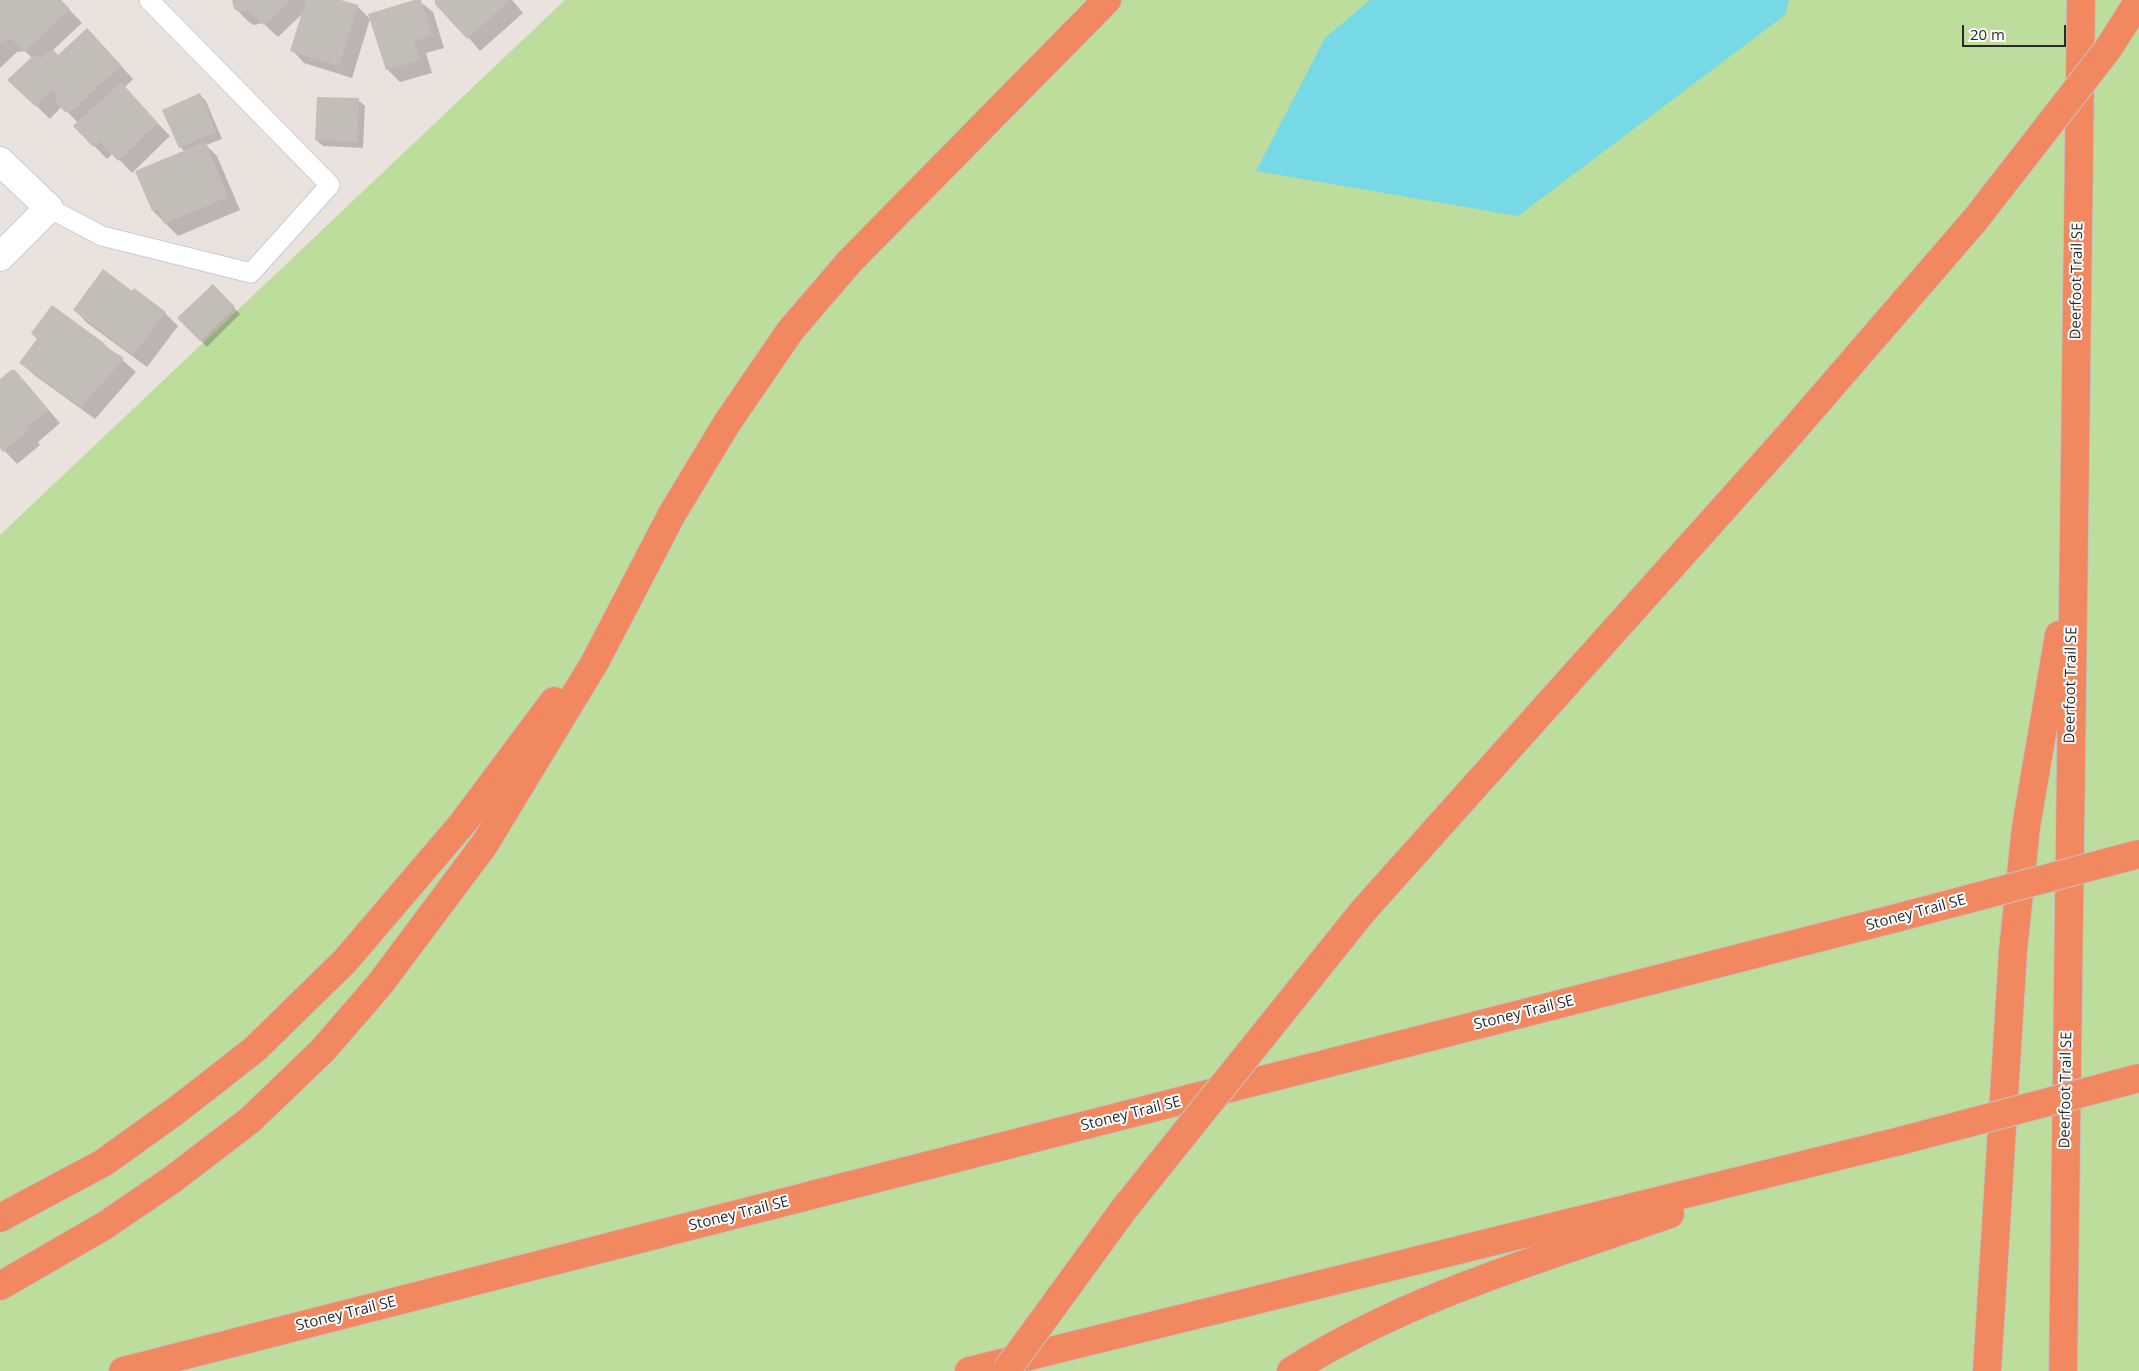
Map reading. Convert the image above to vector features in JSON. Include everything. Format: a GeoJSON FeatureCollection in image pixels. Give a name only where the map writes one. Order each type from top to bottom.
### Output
{"type":"FeatureCollection","features":[{"type":"Feature","properties":{"kind":"highway"},"geometry":{"type":"LineString","coordinates":[[0,1286],[104,1226],[173,1179],[250,1120],[323,1050],[380,984],[484,845],[595,662],[630,591],[672,514],[727,423],[790,331],[850,261],[1107,0]]}},
{"type":"Feature","properties":{"kind":"highway","name":"Deerfoot Trail SE"},"geometry":{"type":"LineString","coordinates":[[2063,1371],[2081,0]]}},
{"type":"Feature","properties":{"kind":"highway"},"geometry":{"type":"LineString","coordinates":[[1006,1371],[1124,1208],[1363,911],[1784,441],[1975,220],[2084,81],[2139,0]]}},
{"type":"Feature","properties":{"kind":"highway"},"geometry":{"type":"LineString","coordinates":[[1987,1371],[2013,951],[2026,827],[2073,550]]}},
{"type":"Feature","properties":{"kind":"highway"},"geometry":{"type":"LineString","coordinates":[[0,1218],[102,1163],[178,1110],[255,1049],[345,961],[462,824],[539,722],[630,591]]}},
{"type":"Feature","properties":{"kind":"highway","name":"Stoney Trail SE"},"geometry":{"type":"LineString","coordinates":[[123,1371],[1904,916],[2139,854]]}},
{"type":"Feature","properties":{"kind":"highway"},"geometry":{"type":"LineString","coordinates":[[970,1371],[1900,1141],[2139,1078]]}},
{"type":"Feature","properties":{"kind":"highway"},"geometry":{"type":"LineString","coordinates":[[1291,1371],[1365,1328],[1456,1289],[1830,1158]]}},
{"type":"Feature","properties":{"kind":"street"},"geometry":{"type":"LineString","coordinates":[[0,161],[50,208],[0,258]]}},
{"type":"Feature","properties":{"kind":"lane"},"geometry":{"type":"LineString","coordinates":[[50,208],[102,236],[251,273],[330,185],[149,0]]}},
{"type":"Feature","properties":{"kind":"green space"},"geometry":{"type":"Polygon","coordinates":[[[565,0],[2139,0],[2139,1371],[0,1371],[0,535],[565,0]]]}},
{"type":"Feature","properties":{"kind":"water"},"geometry":{"type":"Polygon","coordinates":[[[1370,0],[1789,0],[1785,15],[1518,216],[1256,171],[1325,38],[1370,0]]]}},
{"type":"Feature","properties":{"kind":"building"},"geometry":{"type":"Polygon","coordinates":[[[0,0],[61,0],[70,9],[24,52],[12,39],[4,40],[0,43],[0,0]]]}},
{"type":"Feature","properties":{"kind":"building"},"geometry":{"type":"Polygon","coordinates":[[[232,0],[291,0],[264,25],[249,11],[240,12],[234,9],[232,0]]]}},
{"type":"Feature","properties":{"kind":"building"},"geometry":{"type":"Polygon","coordinates":[[[306,0],[341,0],[358,5],[339,66],[290,51],[306,0]]]}},
{"type":"Feature","properties":{"kind":"building"},"geometry":{"type":"Polygon","coordinates":[[[414,0],[421,0],[432,35],[414,41],[420,60],[386,70],[368,14],[414,0]]]}},
{"type":"Feature","properties":{"kind":"building"},"geometry":{"type":"Polygon","coordinates":[[[435,0],[510,0],[467,39],[435,4],[435,0]]]}},
{"type":"Feature","properties":{"kind":"building"},"geometry":{"type":"Polygon","coordinates":[[[87,28],[121,65],[72,111],[65,112],[56,102],[57,95],[52,90],[36,107],[7,80],[35,54],[40,59],[52,49],[58,55],[87,28]]]}},
{"type":"Feature","properties":{"kind":"building"},"geometry":{"type":"Polygon","coordinates":[[[121,82],[158,123],[118,161],[100,141],[93,147],[73,126],[121,82]]]}},
{"type":"Feature","properties":{"kind":"building"},"geometry":{"type":"Polygon","coordinates":[[[200,93],[216,132],[179,148],[162,110],[200,93]]]}},
{"type":"Feature","properties":{"kind":"building"},"geometry":{"type":"Polygon","coordinates":[[[317,97],[359,98],[357,142],[315,140],[317,97]]]}},
{"type":"Feature","properties":{"kind":"building"},"geometry":{"type":"Polygon","coordinates":[[[205,142],[228,197],[164,224],[158,209],[152,211],[135,171],[205,142]]]}},
{"type":"Feature","properties":{"kind":"building"},"geometry":{"type":"Polygon","coordinates":[[[103,269],[132,291],[134,288],[166,312],[133,355],[73,310],[103,269]]]}},
{"type":"Feature","properties":{"kind":"building"},"geometry":{"type":"Polygon","coordinates":[[[213,284],[235,307],[200,341],[177,318],[213,284]]]}},
{"type":"Feature","properties":{"kind":"building"},"geometry":{"type":"Polygon","coordinates":[[[52,305],[104,343],[103,345],[124,358],[81,407],[19,363],[37,339],[31,333],[52,305]]]}},
{"type":"Feature","properties":{"kind":"building"},"geometry":{"type":"Polygon","coordinates":[[[11,370],[15,370],[49,410],[26,428],[28,431],[3,452],[0,448],[0,379],[11,370]]]}}]}
